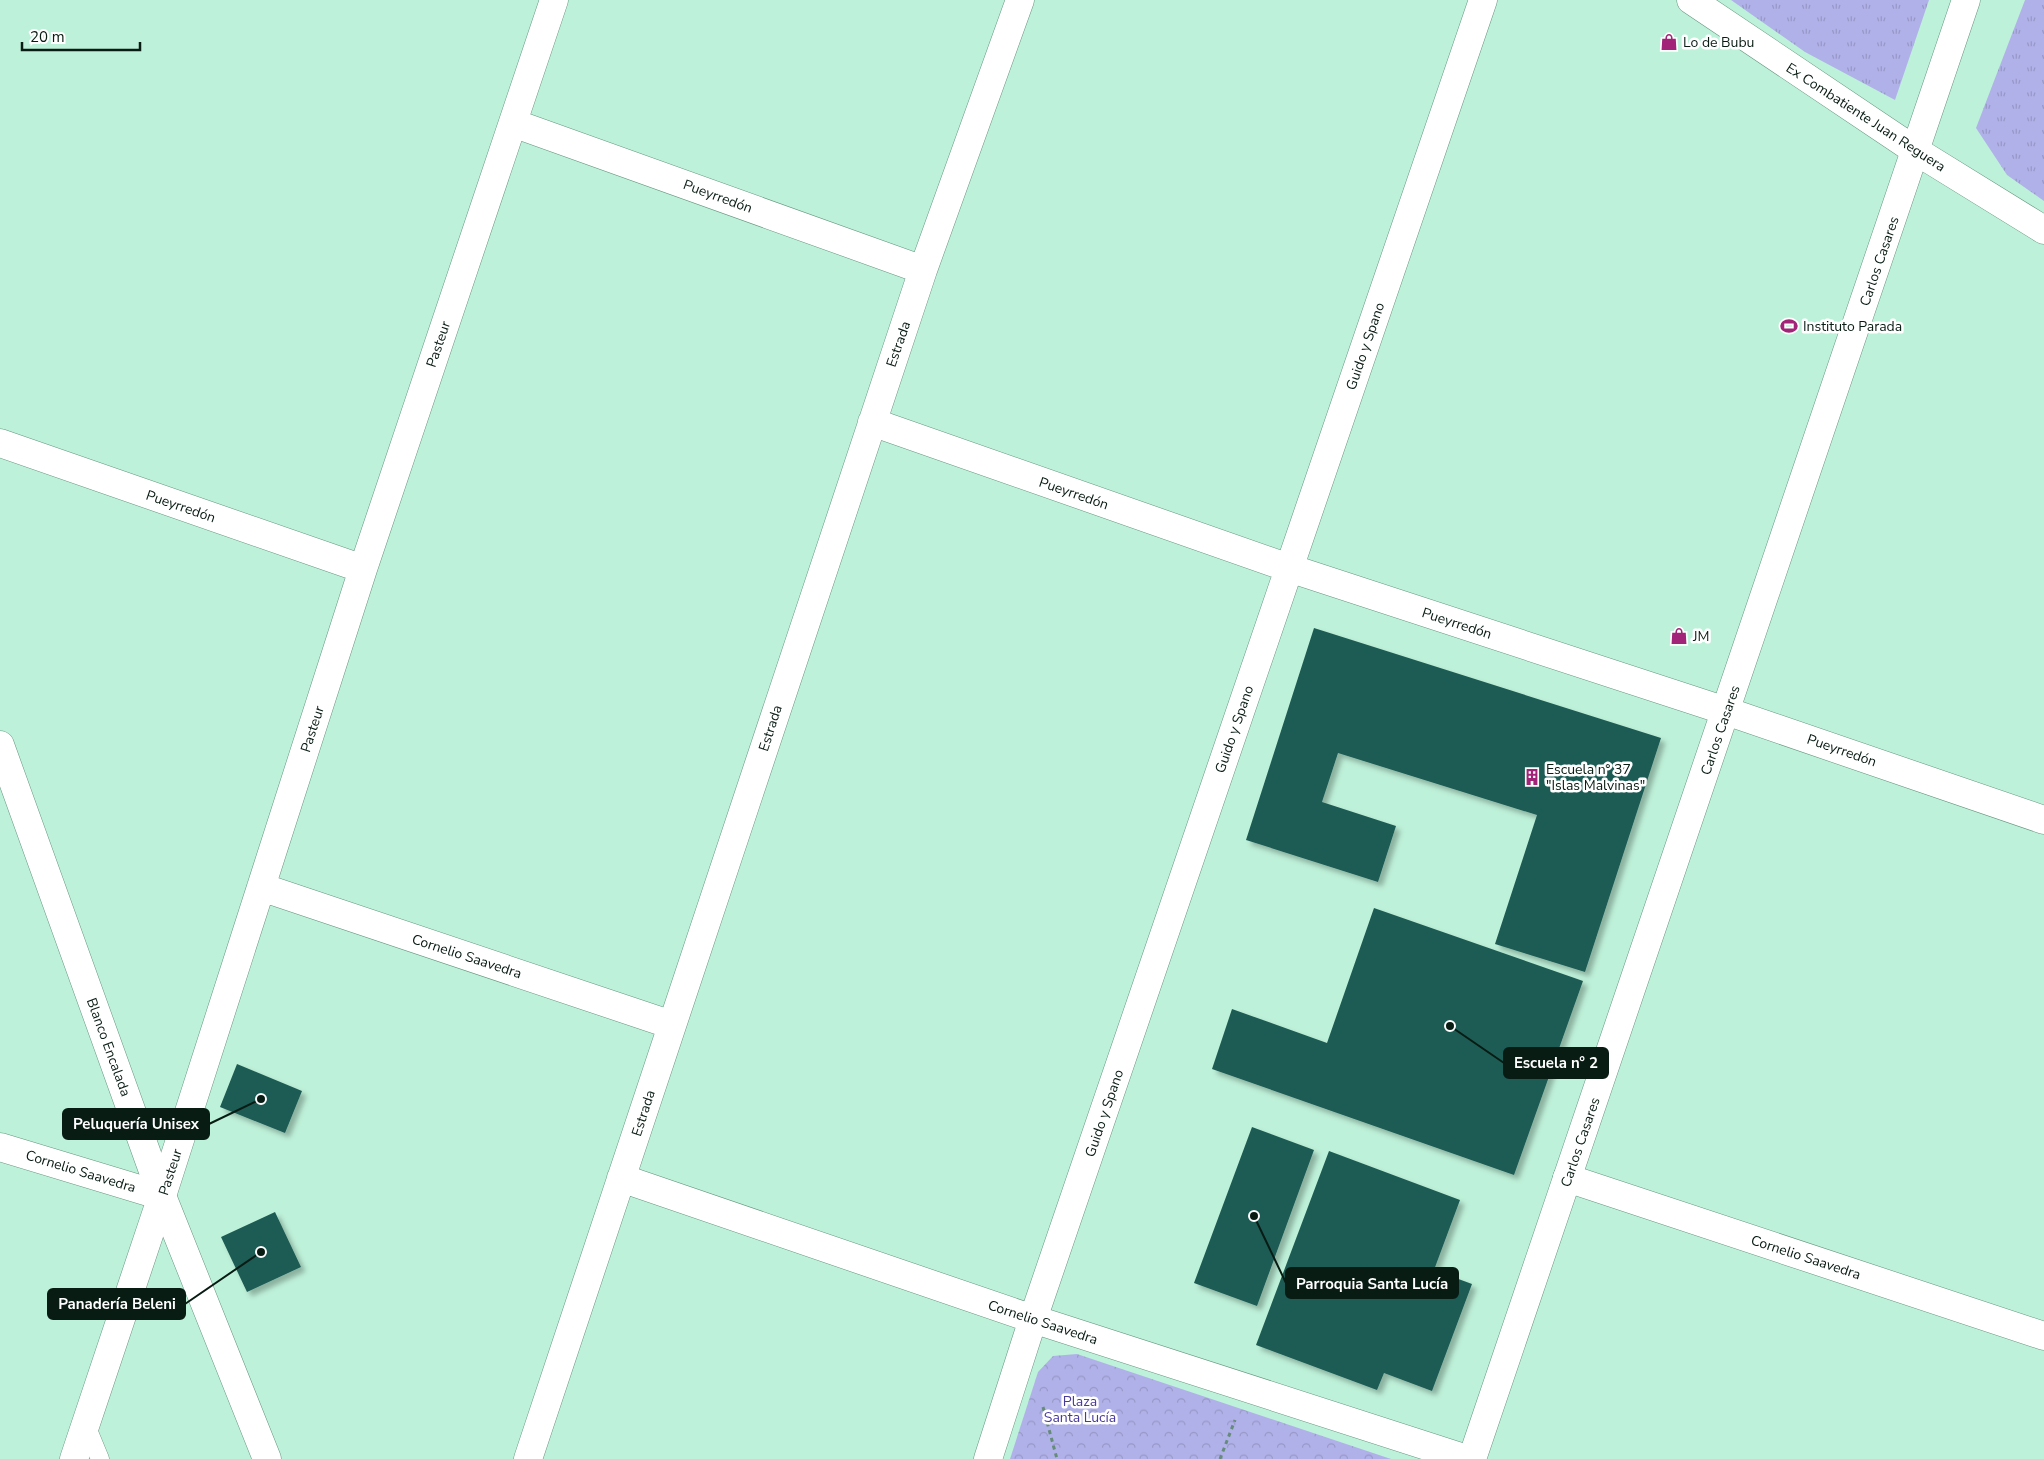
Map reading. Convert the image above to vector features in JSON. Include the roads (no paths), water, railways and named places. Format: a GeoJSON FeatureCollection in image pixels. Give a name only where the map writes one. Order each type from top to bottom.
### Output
{"type":"FeatureCollection","features":[{"type":"Feature","properties":{"kind":"street","name":"Pasteur"},"geometry":{"type":"LineString","coordinates":[[74,1459],[162,1196],[363,569],[554,0]]}},
{"type":"Feature","properties":{"kind":"street","name":"Estrada"},"geometry":{"type":"LineString","coordinates":[[528,1459],[923,270],[1020,0]]}},
{"type":"Feature","properties":{"kind":"street","name":"Guido y Spano"},"geometry":{"type":"LineString","coordinates":[[988,1459],[1033,1319],[1483,0]]}},
{"type":"Feature","properties":{"kind":"street","name":"Ex Combatiente Juan Reguera"},"geometry":{"type":"LineString","coordinates":[[1691,0],[1916,151],[2044,230]]}},
{"type":"Feature","properties":{"kind":"street","name":"Carlos Casares"},"geometry":{"type":"LineString","coordinates":[[1472,1459],[1966,0]]}},
{"type":"Feature","properties":{"kind":"street","name":"Pueyrredón"},"geometry":{"type":"LineString","coordinates":[[513,123],[923,270]]}},
{"type":"Feature","properties":{"kind":"street","name":"Pueyrredón"},"geometry":{"type":"LineString","coordinates":[[872,422],[1289,568],[1726,711],[2044,820]]}},
{"type":"Feature","properties":{"kind":"street","name":"Pueyrredón"},"geometry":{"type":"LineString","coordinates":[[0,443],[363,569]]}},
{"type":"Feature","properties":{"kind":"street","name":"Blanco Encalada"},"geometry":{"type":"LineString","coordinates":[[0,745],[162,1196],[267,1459]]}},
{"type":"Feature","properties":{"kind":"street","name":"Cornelio Saavedra"},"geometry":{"type":"LineString","coordinates":[[261,887],[672,1025]]}},
{"type":"Feature","properties":{"kind":"street","name":"Cornelio Saavedra"},"geometry":{"type":"LineString","coordinates":[[0,1147],[162,1196]]}},
{"type":"Feature","properties":{"kind":"street","name":"Cornelio Saavedra"},"geometry":{"type":"LineString","coordinates":[[622,1178],[1033,1319],[1467,1459]]}},
{"type":"Feature","properties":{"kind":"street","name":"Cornelio Saavedra"},"geometry":{"type":"LineString","coordinates":[[1568,1178],[2044,1336]]}},
{"type":"Feature","properties":{"kind":"lane"},"geometry":{"type":"LineString","coordinates":[[86,1425],[100,1459]]}},
{"type":"Feature","properties":{"kind":"place","name":"Lo de Bubu"},"geometry":{"type":"Point","coordinates":[1669,42]}},
{"type":"Feature","properties":{"kind":"place","name":"Instituto Parada"},"geometry":{"type":"Point","coordinates":[1789,326]}},
{"type":"Feature","properties":{"kind":"place","name":"JM"},"geometry":{"type":"Point","coordinates":[1679,636]}},
{"type":"Feature","properties":{"kind":"place","name":"Escuela n° 37 \"Islas Malvinas\""},"geometry":{"type":"Point","coordinates":[1532,777]}},
{"type":"Feature","properties":{"kind":"place","name":"Escuela n° 2"},"geometry":{"type":"Point","coordinates":[1450,1026]}},
{"type":"Feature","properties":{"kind":"place","name":"Peluquería Unisex"},"geometry":{"type":"Point","coordinates":[261,1099]}},
{"type":"Feature","properties":{"kind":"place","name":"Parroquia Santa Lucía"},"geometry":{"type":"Point","coordinates":[1254,1216]}},
{"type":"Feature","properties":{"kind":"place","name":"Panadería Beleni"},"geometry":{"type":"Point","coordinates":[261,1252]}},
{"type":"Feature","properties":{"kind":"park label","name":"Plaza Santa Lucía"},"geometry":{"type":"Point","coordinates":[1080,1409]}}]}
